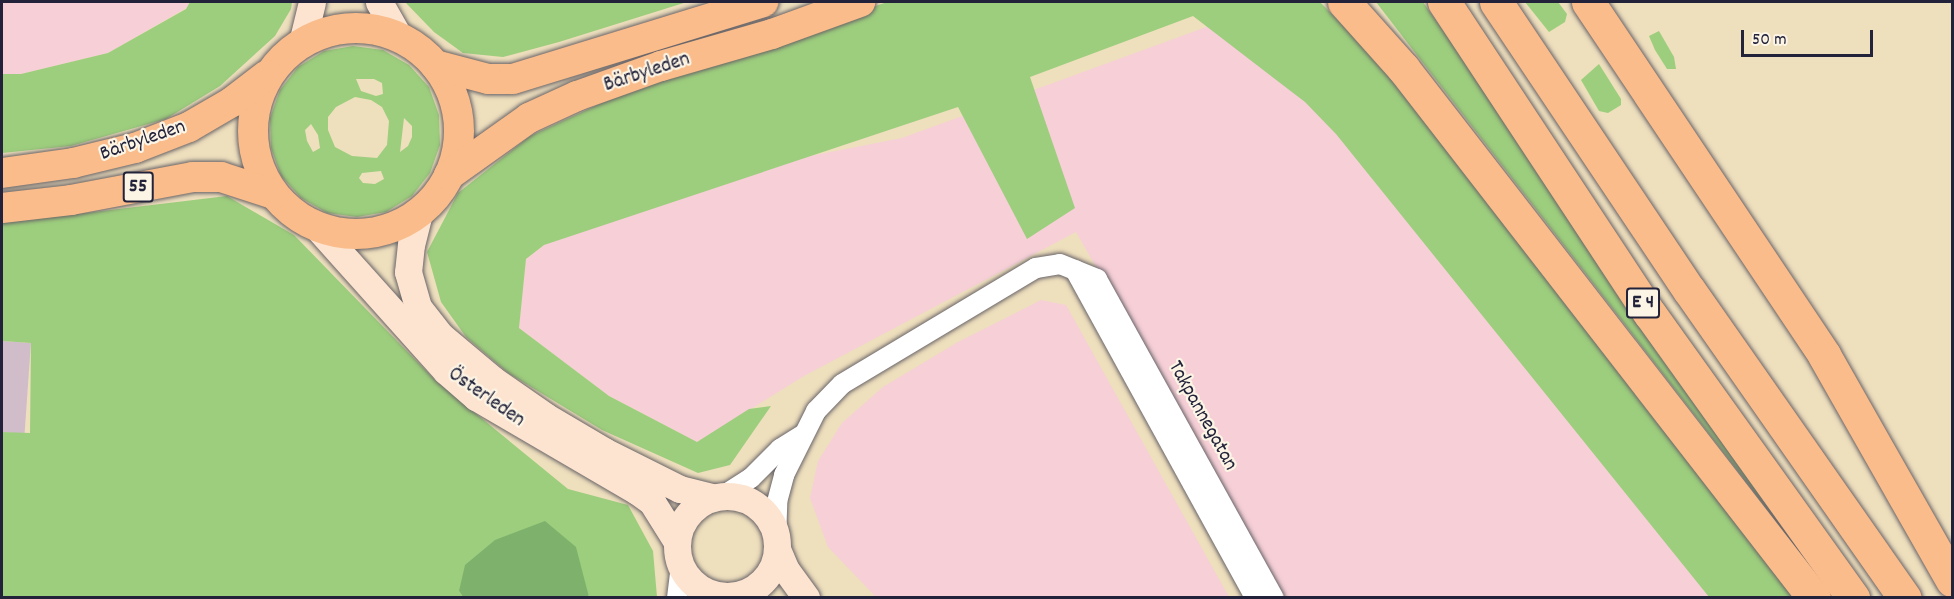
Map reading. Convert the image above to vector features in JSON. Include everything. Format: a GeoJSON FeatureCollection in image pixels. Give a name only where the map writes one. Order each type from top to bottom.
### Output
{"type":"FeatureCollection","features":[{"type":"Feature","properties":{"kind":"highway"},"geometry":{"type":"LineString","coordinates":[[1344,2],[1403,68],[1814,597]]}},
{"type":"Feature","properties":{"kind":"highway","name":"E 4"},"geometry":{"type":"LineString","coordinates":[[1444,2],[1650,314],[1852,597]]}},
{"type":"Feature","properties":{"kind":"highway","name":"E 4"},"geometry":{"type":"LineString","coordinates":[[1496,2],[1689,290],[1905,597]]}},
{"type":"Feature","properties":{"kind":"highway"},"geometry":{"type":"LineString","coordinates":[[1588,2],[1824,356],[1953,580]]}},
{"type":"Feature","properties":{"kind":"main road"},"geometry":{"type":"LineString","coordinates":[[302,43],[312,2]]}},
{"type":"Feature","properties":{"kind":"main road"},"geometry":{"type":"LineString","coordinates":[[379,2],[399,37]]}},
{"type":"Feature","properties":{"kind":"main road","name":"Bärbyleden"},"geometry":{"type":"LineString","coordinates":[[435,65],[488,79],[513,79],[763,2]]}},
{"type":"Feature","properties":{"kind":"main road","name":"Bärbyleden"},"geometry":{"type":"LineString","coordinates":[[449,175],[529,118],[578,96],[661,66],[772,34],[860,2]]}},
{"type":"Feature","properties":{"kind":"main road"},"geometry":{"type":"LineString","coordinates":[[349,28],[375,29],[399,37],[419,49],[435,65],[451,90],[458,118],[458,147],[449,175],[436,196],[419,213],[396,226],[369,234],[342,234],[316,226],[292,213],[273,194],[258,166],[252,134],[256,102],[270,73],[284,56],[302,43],[324,32],[349,28]]}},
{"type":"Feature","properties":{"kind":"main road","name":"Bärbyleden"},"geometry":{"type":"LineString","coordinates":[[2,173],[73,163],[135,148],[189,127],[232,102],[270,73]]}},
{"type":"Feature","properties":{"kind":"main road","name":"Bärbyleden"},"geometry":{"type":"LineString","coordinates":[[2,208],[71,200],[193,177],[221,177],[273,194]]}},
{"type":"Feature","properties":{"kind":"main road","name":"Österleden"},"geometry":{"type":"LineString","coordinates":[[419,213],[411,244],[410,281],[418,307],[441,336],[492,379],[545,416],[604,451],[680,489],[718,496]]}},
{"type":"Feature","properties":{"kind":"main road","name":"Österleden"},"geometry":{"type":"LineString","coordinates":[[316,226],[446,371],[476,397],[637,491],[651,502],[679,553]]}},
{"type":"Feature","properties":{"kind":"main road"},"geometry":{"type":"LineString","coordinates":[[776,544],[774,562],[759,584],[732,596],[714,594],[694,583],[679,553],[680,527],[688,514],[699,504],[718,496],[742,498],[759,507],[771,522],[786,570],[806,597]]}},
{"type":"Feature","properties":{"kind":"street","name":"Takpannegatan"},"geometry":{"type":"LineString","coordinates":[[776,544],[777,502],[784,475],[816,411],[842,384],[1036,268],[1060,264],[1097,279],[1274,597]]}},
{"type":"Feature","properties":{"kind":"street","name":"Takpannegatan"},"geometry":{"type":"LineString","coordinates":[[1075,270],[1255,597]]}},
{"type":"Feature","properties":{"kind":"street","name":"Takpannegatan"},"geometry":{"type":"LineString","coordinates":[[718,496],[751,478],[780,449],[802,435]]}},
{"type":"Feature","properties":{"kind":"street"},"geometry":{"type":"LineString","coordinates":[[677,597],[679,553]]}},
{"type":"Feature","properties":{"kind":"shaded area"},"geometry":{"type":"Polygon","coordinates":[[[2,2],[190,2],[186,8],[108,53],[21,74],[2,74],[2,2]]]}},
{"type":"Feature","properties":{"kind":"shaded area"},"geometry":{"type":"Polygon","coordinates":[[[1220,22],[1376,133],[1710,597],[1285,597],[1076,232],[804,376],[697,442],[609,396],[519,328],[526,259],[544,245],[785,161],[902,138],[1220,22]]]}},
{"type":"Feature","properties":{"kind":"shaded area"},"geometry":{"type":"Polygon","coordinates":[[[1041,300],[1066,305],[1229,597],[876,597],[828,547],[810,498],[818,461],[842,423],[883,387],[958,342],[1041,300]]]}},
{"type":"Feature","properties":{"kind":"shaded area"},"geometry":{"type":"Polygon","coordinates":[[[2,341],[31,343],[25,434],[2,432],[2,341]]]}},
{"type":"Feature","properties":{"kind":"green space"},"geometry":{"type":"Polygon","coordinates":[[[190,2],[292,2],[291,9],[275,36],[220,86],[166,119],[71,146],[2,153],[2,74],[21,74],[108,53],[186,9],[190,2]]]}},
{"type":"Feature","properties":{"kind":"green space"},"geometry":{"type":"Polygon","coordinates":[[[405,2],[687,2],[503,57],[463,53],[434,32],[405,2]]]}},
{"type":"Feature","properties":{"kind":"green space"},"geometry":{"type":"Polygon","coordinates":[[[887,2],[1320,2],[1373,56],[1795,597],[1709,597],[1336,134],[1305,102],[1193,16],[1030,77],[1075,208],[1027,239],[958,107],[544,245],[526,259],[519,328],[609,396],[697,442],[749,409],[771,406],[730,465],[698,473],[602,430],[508,373],[466,337],[441,302],[427,252],[458,193],[530,136],[606,101],[887,2]]]}},
{"type":"Feature","properties":{"kind":"green space"},"geometry":{"type":"Polygon","coordinates":[[[1376,2],[1423,2],[1842,597],[1835,597],[1376,2]]]}},
{"type":"Feature","properties":{"kind":"green space"},"geometry":{"type":"Polygon","coordinates":[[[1525,2],[1558,2],[1567,14],[1565,22],[1549,32],[1525,2]]]}},
{"type":"Feature","properties":{"kind":"green space"},"geometry":{"type":"Polygon","coordinates":[[[1659,31],[1674,57],[1676,69],[1667,69],[1655,50],[1649,36],[1659,31]]]}},
{"type":"Feature","properties":{"kind":"green space"},"geometry":{"type":"Polygon","coordinates":[[[353,46],[383,50],[409,65],[429,87],[439,115],[440,145],[430,173],[412,196],[386,212],[357,217],[327,213],[301,198],[281,176],[271,148],[270,118],[280,90],[298,67],[324,51],[353,46]],[[356,79],[361,91],[376,96],[383,94],[382,83],[374,79],[356,79]],[[355,97],[336,107],[328,117],[328,130],[335,147],[352,156],[377,158],[387,145],[389,121],[382,107],[371,100],[355,97]],[[404,118],[400,152],[408,146],[412,137],[412,126],[404,118]],[[311,124],[305,130],[307,141],[313,152],[320,148],[318,135],[311,124]],[[381,171],[362,173],[359,178],[363,183],[375,184],[384,179],[381,171]]]}},
{"type":"Feature","properties":{"kind":"green space"},"geometry":{"type":"Polygon","coordinates":[[[1599,64],[1621,99],[1621,105],[1608,113],[1599,111],[1581,80],[1599,64]]]}},
{"type":"Feature","properties":{"kind":"green space"},"geometry":{"type":"Polygon","coordinates":[[[227,196],[294,235],[436,381],[568,489],[628,505],[653,551],[657,597],[589,597],[589,595],[459,591],[463,597],[2,597],[2,432],[30,433],[31,343],[2,341],[2,223],[227,196]]]}},
{"type":"Feature","properties":{"kind":"green space"},"geometry":{"type":"Polygon","coordinates":[[[545,521],[576,547],[589,597],[463,597],[459,591],[465,565],[495,540],[545,521]]]}}]}
